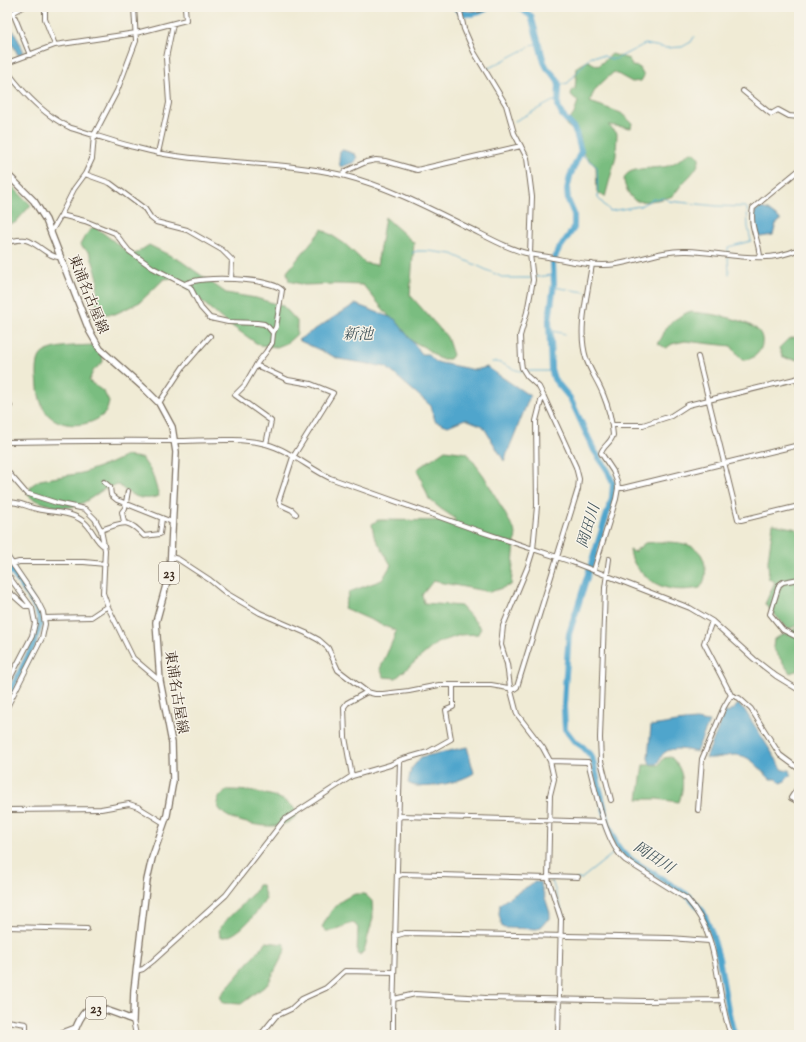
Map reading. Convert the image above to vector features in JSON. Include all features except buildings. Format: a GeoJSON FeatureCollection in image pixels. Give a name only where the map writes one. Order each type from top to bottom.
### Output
{"type":"FeatureCollection","features":[{"type":"Feature","properties":{"kind":"main road","name":"東浦名古屋線"},"geometry":{"type":"LineString","coordinates":[[7,174],[34,201],[46,220],[94,342],[159,403],[172,427],[175,441],[176,452],[171,557],[167,583],[157,618],[160,681],[171,731],[173,769],[172,790],[164,823],[146,880],[136,971],[133,1020]]}},
{"type":"Feature","properties":{"kind":"main road","name":"23"},"geometry":{"type":"LineString","coordinates":[[72,1035],[84,1013],[92,1008],[101,1009],[133,1020]]}},
{"type":"Feature","properties":{"kind":"street"},"geometry":{"type":"LineString","coordinates":[[7,16],[23,7]]}},
{"type":"Feature","properties":{"kind":"street"},"geometry":{"type":"LineString","coordinates":[[45,7],[45,19],[55,45]]}},
{"type":"Feature","properties":{"kind":"street"},"geometry":{"type":"LineString","coordinates":[[62,7],[84,7]]}},
{"type":"Feature","properties":{"kind":"street"},"geometry":{"type":"LineString","coordinates":[[51,232],[74,189],[85,174],[92,159],[94,136],[117,91],[136,41],[134,7]]}},
{"type":"Feature","properties":{"kind":"street"},"geometry":{"type":"LineString","coordinates":[[7,63],[55,45],[136,33],[186,20],[185,7]]}},
{"type":"Feature","properties":{"kind":"street"},"geometry":{"type":"LineString","coordinates":[[171,557],[178,559],[210,580],[231,597],[263,615],[306,632],[320,640],[328,648],[338,670],[367,692],[383,694],[439,685],[491,685],[510,689],[515,689],[518,687],[578,489],[579,479],[576,467],[539,387],[527,376],[522,368],[520,336],[528,312],[533,280],[530,254],[532,197],[528,158],[514,133],[506,105],[474,52],[464,29],[459,10],[478,11],[486,7]]}},
{"type":"Feature","properties":{"kind":"street"},"geometry":{"type":"LineString","coordinates":[[13,13],[30,55]]}},
{"type":"Feature","properties":{"kind":"street"},"geometry":{"type":"LineString","coordinates":[[158,153],[168,103],[166,58],[173,24]]}},
{"type":"Feature","properties":{"kind":"street"},"geometry":{"type":"LineString","coordinates":[[7,71],[42,110],[51,117],[71,128],[94,136],[158,153],[185,157],[305,168],[342,175],[393,192],[508,247],[530,254],[592,264],[618,264],[660,253],[683,251],[760,257],[780,256],[799,249]]}},
{"type":"Feature","properties":{"kind":"street"},"geometry":{"type":"LineString","coordinates":[[743,91],[771,114],[778,110],[789,116],[799,117]]}},
{"type":"Feature","properties":{"kind":"street"},"geometry":{"type":"LineString","coordinates":[[342,175],[346,171],[366,162],[376,160],[417,170],[521,146]]}},
{"type":"Feature","properties":{"kind":"street"},"geometry":{"type":"LineString","coordinates":[[760,257],[759,248],[753,229],[753,208],[799,170]]}},
{"type":"Feature","properties":{"kind":"street"},"geometry":{"type":"LineString","coordinates":[[85,174],[110,183],[146,209],[151,218],[156,222],[167,226],[184,229],[222,250],[232,260],[231,279]]}},
{"type":"Feature","properties":{"kind":"street"},"geometry":{"type":"LineString","coordinates":[[61,215],[85,221],[112,231],[129,251],[153,268],[192,289],[201,308],[210,318],[228,322],[257,322],[264,324],[273,333]]}},
{"type":"Feature","properties":{"kind":"street"},"geometry":{"type":"LineString","coordinates":[[7,242],[28,240],[55,257],[61,257]]}},
{"type":"Feature","properties":{"kind":"street"},"geometry":{"type":"LineString","coordinates":[[592,264],[582,330],[583,344],[590,370],[603,393],[607,404],[613,433],[612,439],[601,453],[614,474],[618,488],[616,499],[593,570]]}},
{"type":"Feature","properties":{"kind":"street"},"geometry":{"type":"LineString","coordinates":[[185,284],[191,280],[199,279],[231,279],[268,284],[280,287],[282,290],[272,343],[256,365],[246,383],[235,395],[271,421],[266,444]]}},
{"type":"Feature","properties":{"kind":"street"},"geometry":{"type":"LineString","coordinates":[[159,403],[183,367],[210,336]]}},
{"type":"Feature","properties":{"kind":"street"},"geometry":{"type":"LineString","coordinates":[[698,357],[737,518],[739,520],[799,506]]}},
{"type":"Feature","properties":{"kind":"street"},"geometry":{"type":"LineString","coordinates":[[256,365],[288,380],[311,384],[333,393],[294,457],[279,500],[281,505],[292,510],[296,514]]}},
{"type":"Feature","properties":{"kind":"street"},"geometry":{"type":"LineString","coordinates":[[612,425],[643,425],[671,416],[688,405],[798,378],[799,386]]}},
{"type":"Feature","properties":{"kind":"street"},"geometry":{"type":"LineString","coordinates":[[544,397],[541,401],[536,421],[537,506],[533,550],[501,632],[501,645],[508,669],[510,689],[517,714],[543,748],[550,761],[553,772],[554,779],[550,795],[548,877],[561,919],[558,1035]]}},
{"type":"Feature","properties":{"kind":"street"},"geometry":{"type":"LineString","coordinates":[[7,442],[125,440],[245,441],[266,444],[294,457],[317,472],[330,478],[533,550],[557,556],[585,566],[690,608],[712,621],[754,659],[776,676],[799,690]]}},
{"type":"Feature","properties":{"kind":"street"},"geometry":{"type":"LineString","coordinates":[[618,488],[799,445]]}},
{"type":"Feature","properties":{"kind":"street"},"geometry":{"type":"LineString","coordinates":[[7,471],[24,491],[31,496],[85,508],[95,519],[100,530],[104,546],[105,564],[103,593],[108,608],[133,658],[160,681]]}},
{"type":"Feature","properties":{"kind":"street"},"geometry":{"type":"LineString","coordinates":[[104,482],[110,487],[110,493],[114,498],[126,505],[172,522]]}},
{"type":"Feature","properties":{"kind":"street"},"geometry":{"type":"LineString","coordinates":[[124,522],[122,512],[126,505],[128,491]]}},
{"type":"Feature","properties":{"kind":"street"},"geometry":{"type":"LineString","coordinates":[[7,502],[18,502],[36,509],[64,512],[80,519],[104,546]]}},
{"type":"Feature","properties":{"kind":"street"},"geometry":{"type":"LineString","coordinates":[[100,530],[124,522],[136,526],[144,536],[160,534],[162,518]]}},
{"type":"Feature","properties":{"kind":"street"},"geometry":{"type":"LineString","coordinates":[[7,556],[37,600],[44,618],[42,638],[7,707]]}},
{"type":"Feature","properties":{"kind":"street"},"geometry":{"type":"LineString","coordinates":[[609,559],[605,588],[600,753],[611,800]]}},
{"type":"Feature","properties":{"kind":"street"},"geometry":{"type":"LineString","coordinates":[[12,564],[19,562],[84,562],[105,564]]}},
{"type":"Feature","properties":{"kind":"street"},"geometry":{"type":"LineString","coordinates":[[7,574],[30,606],[35,619],[34,631],[7,684]]}},
{"type":"Feature","properties":{"kind":"street"},"geometry":{"type":"LineString","coordinates":[[799,579],[783,582],[779,585],[770,614],[783,630],[799,638]]}},
{"type":"Feature","properties":{"kind":"street"},"geometry":{"type":"LineString","coordinates":[[7,590],[25,606],[30,606]]}},
{"type":"Feature","properties":{"kind":"street"},"geometry":{"type":"LineString","coordinates":[[44,618],[91,617],[103,609],[108,608]]}},
{"type":"Feature","properties":{"kind":"street"},"geometry":{"type":"LineString","coordinates":[[712,621],[704,643],[731,695],[739,698],[751,709],[780,755],[799,769]]}},
{"type":"Feature","properties":{"kind":"street"},"geometry":{"type":"LineString","coordinates":[[136,971],[143,969],[153,961],[226,895],[284,820],[352,776],[428,752],[451,739],[446,710],[453,707],[452,685]]}},
{"type":"Feature","properties":{"kind":"street"},"geometry":{"type":"LineString","coordinates":[[352,776],[345,737],[344,707],[347,703],[367,692]]}},
{"type":"Feature","properties":{"kind":"street"},"geometry":{"type":"LineString","coordinates":[[698,810],[702,759],[724,707],[731,695]]}},
{"type":"Feature","properties":{"kind":"street"},"geometry":{"type":"LineString","coordinates":[[393,1035],[400,760]]}},
{"type":"Feature","properties":{"kind":"street"},"geometry":{"type":"LineString","coordinates":[[550,761],[588,762],[604,822],[613,846],[620,856],[687,899],[694,908],[705,928],[716,960],[722,1000],[731,1035]]}},
{"type":"Feature","properties":{"kind":"street"},"geometry":{"type":"LineString","coordinates":[[799,786],[791,798],[799,802]]}},
{"type":"Feature","properties":{"kind":"street"},"geometry":{"type":"LineString","coordinates":[[7,810],[101,809],[128,804],[138,807],[164,823]]}},
{"type":"Feature","properties":{"kind":"street"},"geometry":{"type":"LineString","coordinates":[[398,820],[401,816],[604,822]]}},
{"type":"Feature","properties":{"kind":"street"},"geometry":{"type":"LineString","coordinates":[[397,877],[402,874],[578,877]]}},
{"type":"Feature","properties":{"kind":"street"},"geometry":{"type":"LineString","coordinates":[[7,927],[87,929]]}},
{"type":"Feature","properties":{"kind":"street"},"geometry":{"type":"LineString","coordinates":[[395,936],[405,933],[670,938],[709,941]]}},
{"type":"Feature","properties":{"kind":"street"},"geometry":{"type":"LineString","coordinates":[[258,1035],[276,1016],[291,1009],[302,999],[326,988],[344,971],[394,972]]}},
{"type":"Feature","properties":{"kind":"street"},"geometry":{"type":"LineString","coordinates":[[394,999],[415,994],[645,1002],[722,1000]]}},
{"type":"Feature","properties":{"kind":"street"},"geometry":{"type":"LineString","coordinates":[[133,1020],[136,1035]]}},
{"type":"Feature","properties":{"kind":"street"},"geometry":{"type":"LineString","coordinates":[[7,1021],[26,1024],[26,1035]]}},
{"type":"Feature","properties":{"kind":"street"},"geometry":{"type":"LineString","coordinates":[[55,1035],[76,1027]]}},
{"type":"Feature","properties":{"kind":"street"},"geometry":{"type":"LineString","coordinates":[[66,1031],[71,1032],[72,1035]]}},
{"type":"Feature","properties":{"kind":"street"},"geometry":{"type":"LineString","coordinates":[[181,1035],[193,1035]]}},
{"type":"Feature","properties":{"kind":"street"},"geometry":{"type":"LineString","coordinates":[[229,1035],[236,1035]]}},
{"type":"Feature","properties":{"kind":"green space"},"geometry":{"type":"Polygon","coordinates":[[[612,54],[629,59],[632,66],[639,67],[644,76],[641,81],[632,82],[614,72],[599,85],[591,97],[590,102],[621,113],[632,123],[631,128],[608,125],[617,133],[616,156],[605,197],[597,192],[596,167],[583,153],[580,136],[566,125],[574,114],[578,101],[571,95],[572,90],[575,89],[577,67],[588,61],[598,66],[612,54]]]}},
{"type":"Feature","properties":{"kind":"green space"},"geometry":{"type":"Polygon","coordinates":[[[691,152],[699,158],[697,167],[672,196],[644,201],[635,200],[631,197],[624,182],[625,176],[630,172],[645,168],[668,166],[691,152]]]}},
{"type":"Feature","properties":{"kind":"green space"},"geometry":{"type":"Polygon","coordinates":[[[7,181],[31,205],[15,223],[7,224],[7,181]]]}},
{"type":"Feature","properties":{"kind":"green space"},"geometry":{"type":"Polygon","coordinates":[[[385,217],[414,243],[410,295],[447,337],[453,355],[450,359],[440,359],[424,347],[408,339],[363,285],[304,285],[289,281],[287,272],[322,229],[345,244],[365,263],[377,265],[385,217]]]}},
{"type":"Feature","properties":{"kind":"green space"},"geometry":{"type":"Polygon","coordinates":[[[94,226],[129,253],[135,254],[149,245],[181,261],[226,293],[256,298],[283,306],[297,321],[297,334],[287,343],[277,347],[259,345],[222,319],[175,278],[164,279],[140,302],[115,314],[103,314],[96,306],[98,278],[90,253],[80,245],[85,236],[94,226]]]}},
{"type":"Feature","properties":{"kind":"green space"},"geometry":{"type":"Polygon","coordinates":[[[688,312],[723,316],[748,324],[755,328],[762,337],[761,348],[754,357],[742,360],[731,346],[685,341],[672,344],[666,348],[657,343],[661,340],[669,325],[677,318],[688,312]]]}},
{"type":"Feature","properties":{"kind":"green space"},"geometry":{"type":"Polygon","coordinates":[[[799,336],[799,360],[783,358],[779,348],[788,339],[799,336]]]}},
{"type":"Feature","properties":{"kind":"green space"},"geometry":{"type":"Polygon","coordinates":[[[94,345],[102,353],[103,362],[93,371],[89,381],[104,392],[109,402],[106,411],[99,418],[83,424],[65,424],[57,421],[50,417],[45,411],[40,398],[37,375],[40,357],[48,350],[68,346],[94,345]]]}},
{"type":"Feature","properties":{"kind":"green space"},"geometry":{"type":"Polygon","coordinates":[[[445,450],[467,453],[484,476],[516,533],[511,585],[490,592],[433,581],[422,595],[424,603],[461,606],[481,628],[478,634],[460,635],[437,643],[396,678],[384,677],[380,669],[396,631],[344,608],[349,592],[382,580],[391,565],[374,536],[372,524],[378,520],[454,521],[456,519],[429,499],[417,469],[445,450]]]}},
{"type":"Feature","properties":{"kind":"green space"},"geometry":{"type":"Polygon","coordinates":[[[126,456],[142,458],[152,473],[159,496],[153,498],[138,497],[119,485],[106,488],[83,503],[73,507],[62,507],[52,506],[38,501],[31,498],[27,494],[32,485],[40,480],[82,473],[126,456]]]}},
{"type":"Feature","properties":{"kind":"green space"},"geometry":{"type":"Polygon","coordinates":[[[773,524],[797,529],[799,535],[799,625],[788,629],[765,604],[775,582],[769,579],[768,561],[773,524]]]}},
{"type":"Feature","properties":{"kind":"green space"},"geometry":{"type":"Polygon","coordinates":[[[645,543],[680,543],[694,548],[699,552],[703,558],[705,567],[704,581],[700,588],[683,590],[668,588],[654,583],[641,572],[631,556],[630,550],[634,552],[645,543]]]}},
{"type":"Feature","properties":{"kind":"green space"},"geometry":{"type":"Polygon","coordinates":[[[799,627],[799,670],[790,673],[773,648],[774,639],[799,627]]]}},
{"type":"Feature","properties":{"kind":"green space"},"geometry":{"type":"Polygon","coordinates":[[[671,757],[679,767],[683,783],[679,802],[657,799],[638,799],[643,765],[659,765],[664,758],[671,757]]]}},
{"type":"Feature","properties":{"kind":"green space"},"geometry":{"type":"Polygon","coordinates":[[[227,790],[255,792],[276,797],[293,806],[298,813],[295,818],[281,825],[267,826],[250,824],[232,818],[221,811],[217,803],[219,797],[227,790]]]}},
{"type":"Feature","properties":{"kind":"green space"},"geometry":{"type":"Polygon","coordinates":[[[258,885],[262,885],[266,899],[252,918],[240,930],[226,937],[220,937],[219,929],[255,892],[258,885]]]}},
{"type":"Feature","properties":{"kind":"green space"},"geometry":{"type":"Polygon","coordinates":[[[355,894],[365,894],[372,901],[373,918],[364,951],[360,955],[357,954],[358,928],[355,924],[352,923],[332,931],[326,931],[322,927],[338,903],[355,894]]]}},
{"type":"Feature","properties":{"kind":"green space"},"geometry":{"type":"Polygon","coordinates":[[[266,942],[284,944],[286,949],[268,984],[241,1004],[223,1003],[220,996],[266,942]]]}},
{"type":"Feature","properties":{"kind":"water"},"geometry":{"type":"Polygon","coordinates":[[[14,31],[24,52],[18,55],[13,45],[11,46],[7,39],[7,35],[14,31]]]}},
{"type":"Feature","properties":{"kind":"water"},"geometry":{"type":"Polygon","coordinates":[[[343,150],[355,154],[357,158],[355,162],[341,167],[339,159],[340,151],[343,150]]]}},
{"type":"Feature","properties":{"kind":"water"},"geometry":{"type":"Polygon","coordinates":[[[761,208],[768,210],[780,219],[780,221],[776,224],[773,235],[760,237],[756,232],[754,221],[755,211],[761,208]]]}},
{"type":"Feature","properties":{"kind":"water","name":"新池"},"geometry":{"type":"Polygon","coordinates":[[[355,304],[395,319],[422,354],[428,354],[436,362],[475,370],[487,367],[530,396],[504,461],[483,426],[465,419],[448,426],[435,421],[431,406],[386,367],[339,359],[298,340],[355,304]]]}},
{"type":"Feature","properties":{"kind":"water"},"geometry":{"type":"Polygon","coordinates":[[[738,704],[744,709],[783,770],[790,770],[791,774],[784,782],[781,783],[777,779],[770,779],[754,763],[740,755],[706,758],[725,711],[728,713],[738,704]]]}},
{"type":"Feature","properties":{"kind":"water"},"geometry":{"type":"Polygon","coordinates":[[[696,720],[709,722],[696,752],[680,749],[668,751],[663,754],[657,764],[650,764],[648,758],[651,726],[696,720]]]}},
{"type":"Feature","properties":{"kind":"water"},"geometry":{"type":"Polygon","coordinates":[[[467,747],[474,773],[460,780],[441,785],[414,786],[408,783],[411,769],[421,757],[467,747]]]}},
{"type":"Feature","properties":{"kind":"water"},"geometry":{"type":"Polygon","coordinates":[[[533,882],[540,882],[550,913],[550,919],[537,929],[502,927],[499,914],[500,904],[533,882]]]}},
{"type":"Feature","properties":{"kind":"waterway","name":"岡田川"},"geometry":{"type":"LineString","coordinates":[[455,7],[467,14],[481,12],[489,7]]}},
{"type":"Feature","properties":{"kind":"waterway","name":"岡田川"},"geometry":{"type":"LineString","coordinates":[[518,7],[531,16],[544,62],[547,68],[557,79],[559,85],[558,107],[562,115],[573,127],[581,151],[570,176],[567,190],[568,200],[574,214],[574,228],[557,252],[553,263],[554,284],[549,320],[551,369],[554,379],[570,398],[594,450],[608,471],[613,484],[612,498],[569,634],[564,706],[565,729],[574,741],[583,747],[592,757],[608,823],[621,851],[632,860],[689,896],[703,912],[712,934],[719,958],[727,1005],[735,1035]]}},
{"type":"Feature","properties":{"kind":"waterway"},"geometry":{"type":"LineString","coordinates":[[559,85],[568,83],[591,56],[604,56],[611,59],[616,59],[645,44],[666,48],[682,47],[691,42],[694,37]]}},
{"type":"Feature","properties":{"kind":"waterway"},"geometry":{"type":"LineString","coordinates":[[487,69],[539,42]]}},
{"type":"Feature","properties":{"kind":"waterway"},"geometry":{"type":"LineString","coordinates":[[515,121],[553,101],[558,101]]}},
{"type":"Feature","properties":{"kind":"waterway"},"geometry":{"type":"LineString","coordinates":[[581,154],[597,167],[598,198],[610,211],[640,206],[653,199],[664,198],[669,201],[717,206],[746,207],[751,241],[728,247],[728,254]]}},
{"type":"Feature","properties":{"kind":"waterway"},"geometry":{"type":"LineString","coordinates":[[412,253],[417,251],[428,251],[452,254],[504,278],[531,278]]}},
{"type":"Feature","properties":{"kind":"waterway"},"geometry":{"type":"LineString","coordinates":[[728,257],[729,274]]}},
{"type":"Feature","properties":{"kind":"waterway"},"geometry":{"type":"LineString","coordinates":[[534,277],[554,275]]}},
{"type":"Feature","properties":{"kind":"waterway"},"geometry":{"type":"LineString","coordinates":[[553,287],[585,292]]}},
{"type":"Feature","properties":{"kind":"waterway"},"geometry":{"type":"LineString","coordinates":[[549,352],[554,352],[553,331],[565,334]]}},
{"type":"Feature","properties":{"kind":"waterway"},"geometry":{"type":"LineString","coordinates":[[492,362],[500,363],[515,370],[523,371]]}},
{"type":"Feature","properties":{"kind":"waterway"},"geometry":{"type":"LineString","coordinates":[[526,371],[551,371]]}},
{"type":"Feature","properties":{"kind":"waterway"},"geometry":{"type":"LineString","coordinates":[[7,565],[32,601],[39,616],[40,622],[34,644],[7,698]]}},
{"type":"Feature","properties":{"kind":"waterway"},"geometry":{"type":"LineString","coordinates":[[577,879],[581,879],[615,852]]}},
{"type":"Feature","properties":{"kind":"waterway"},"geometry":{"type":"LineString","coordinates":[[564,921],[565,920],[551,878],[570,879]]}}]}
